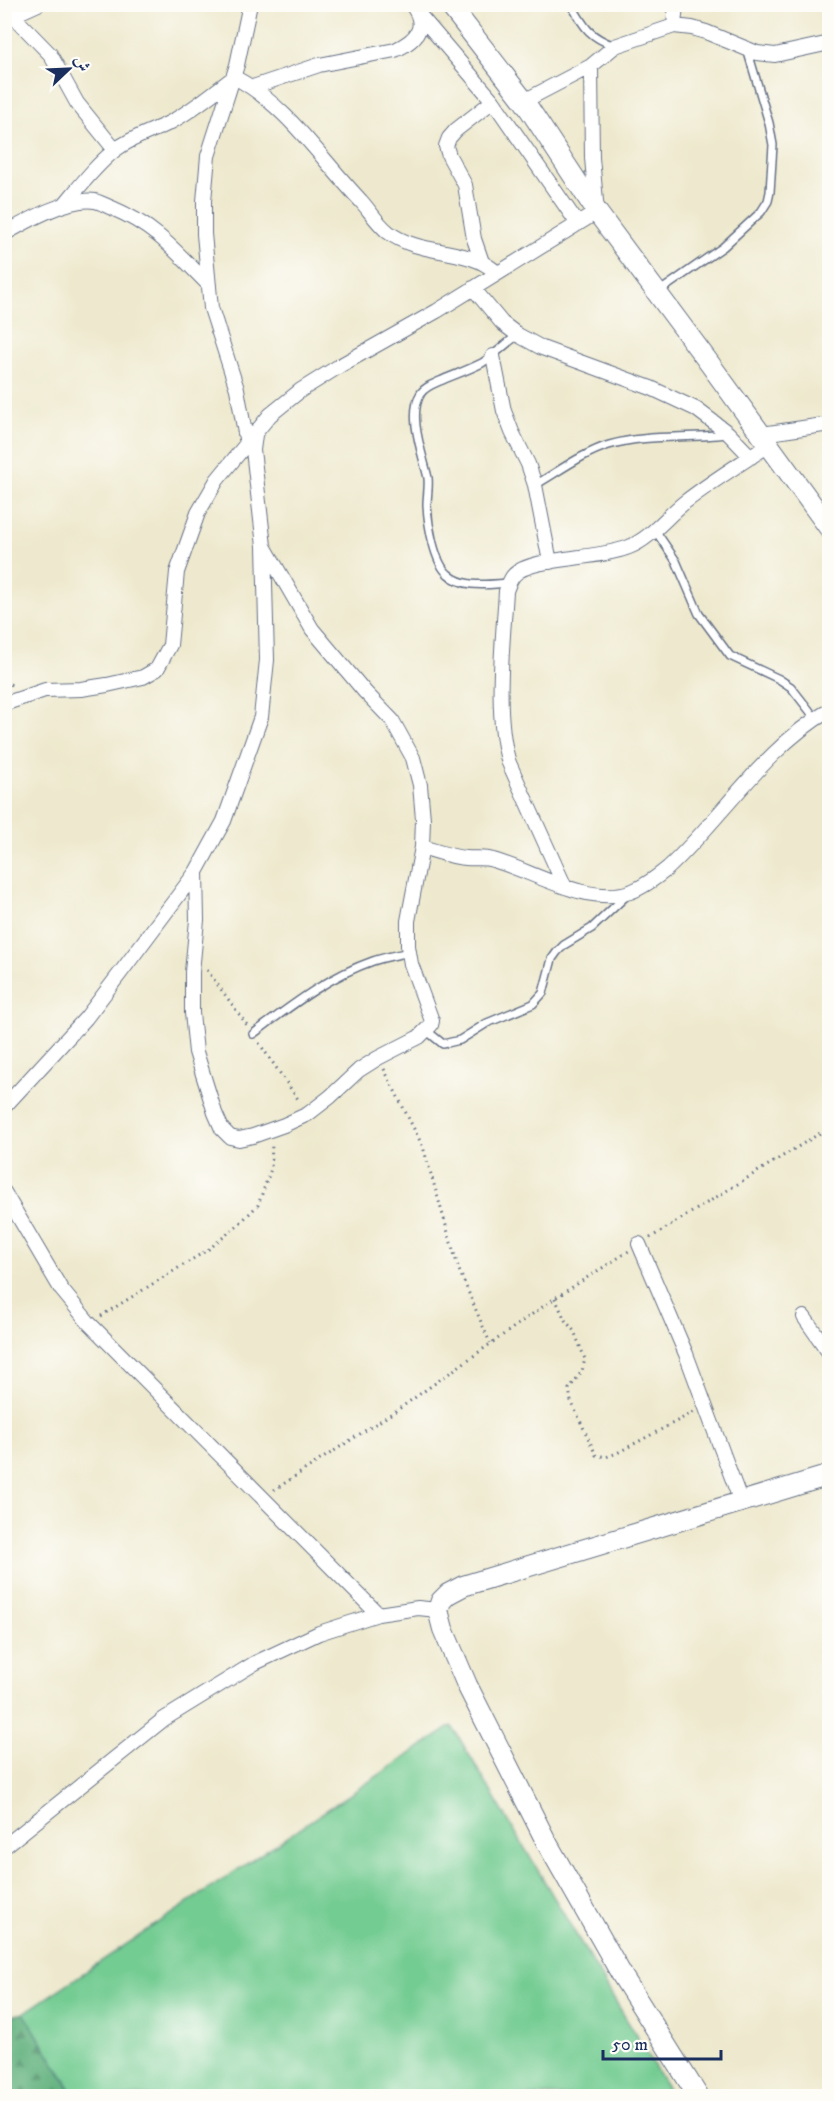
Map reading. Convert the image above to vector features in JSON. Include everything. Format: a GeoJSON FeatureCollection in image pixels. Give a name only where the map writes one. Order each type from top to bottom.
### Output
{"type":"FeatureCollection","features":[{"type":"Feature","properties":{"kind":"street"},"geometry":{"type":"LineString","coordinates":[[38,4],[9,17],[50,54],[77,103],[115,150]]}},
{"type":"Feature","properties":{"kind":"street"},"geometry":{"type":"LineString","coordinates":[[4,1107],[86,1018],[196,872],[224,821],[261,717],[267,660],[264,546],[254,450],[211,308],[204,234],[208,156],[234,77],[250,4]]}},
{"type":"Feature","properties":{"kind":"street"},"geometry":{"type":"LineString","coordinates":[[449,4],[524,101],[597,212],[830,530]]}},
{"type":"Feature","properties":{"kind":"street"},"geometry":{"type":"LineString","coordinates":[[674,26],[676,4]]}},
{"type":"Feature","properties":{"kind":"street"},"geometry":{"type":"LineString","coordinates":[[253,87],[319,65],[405,46],[420,31],[414,8]]}},
{"type":"Feature","properties":{"kind":"street"},"geometry":{"type":"LineString","coordinates":[[414,8],[493,100],[578,224]]}},
{"type":"Feature","properties":{"kind":"street"},"geometry":{"type":"LineString","coordinates":[[524,101],[591,66],[615,46],[674,26],[706,32],[757,53],[775,55],[830,43]]}},
{"type":"Feature","properties":{"kind":"street"},"geometry":{"type":"LineString","coordinates":[[591,66],[592,158],[597,212]]}},
{"type":"Feature","properties":{"kind":"street"},"geometry":{"type":"LineString","coordinates":[[234,77],[253,87],[284,116],[382,227],[391,234],[423,247],[482,262],[498,273]]}},
{"type":"Feature","properties":{"kind":"street"},"geometry":{"type":"LineString","coordinates":[[65,204],[115,150],[169,123],[234,77]]}},
{"type":"Feature","properties":{"kind":"street"},"geometry":{"type":"LineString","coordinates":[[482,262],[474,239],[465,185],[448,156],[446,146],[448,138],[456,130],[493,100]]}},
{"type":"Feature","properties":{"kind":"street"},"geometry":{"type":"LineString","coordinates":[[4,234],[34,217],[65,204],[95,201],[135,218],[158,234],[209,285]]}},
{"type":"Feature","properties":{"kind":"street"},"geometry":{"type":"LineString","coordinates":[[4,704],[45,690],[81,689],[143,677],[157,669],[170,645],[177,572],[198,513],[217,480],[270,415],[301,390],[341,364],[437,311],[597,212]]}},
{"type":"Feature","properties":{"kind":"street"},"geometry":{"type":"LineString","coordinates":[[473,288],[502,323],[518,335],[542,348],[651,388],[696,410],[728,433],[751,457]]}},
{"type":"Feature","properties":{"kind":"street"},"geometry":{"type":"LineString","coordinates":[[493,356],[504,411],[535,485],[550,562]]}},
{"type":"Feature","properties":{"kind":"street"},"geometry":{"type":"LineString","coordinates":[[564,885],[512,770],[503,742],[503,648],[506,591],[512,576],[527,566],[592,557],[628,548],[655,530],[677,508],[697,493],[751,457],[765,440],[830,424]]}},
{"type":"Feature","properties":{"kind":"street"},"geometry":{"type":"LineString","coordinates":[[196,872],[197,920],[192,972],[192,1013],[196,1052],[222,1129],[230,1137],[239,1139],[272,1130],[308,1114],[359,1070],[427,1031],[432,1021],[416,980],[409,952],[408,921],[422,847],[423,819],[420,785],[413,758],[392,720],[312,629],[264,546]]}},
{"type":"Feature","properties":{"kind":"street"},"geometry":{"type":"LineString","coordinates":[[422,847],[466,858],[483,857],[494,860],[591,894],[609,895],[630,892],[668,868],[764,764],[792,737],[830,710]]}},
{"type":"Feature","properties":{"kind":"street"},"geometry":{"type":"LineString","coordinates":[[4,1192],[61,1289],[89,1323],[378,1614]]}},
{"type":"Feature","properties":{"kind":"street"},"geometry":{"type":"LineString","coordinates":[[639,1244],[706,1406],[741,1502]]}},
{"type":"Feature","properties":{"kind":"street"},"geometry":{"type":"LineString","coordinates":[[804,1317],[830,1354]]}},
{"type":"Feature","properties":{"kind":"street"},"geometry":{"type":"LineString","coordinates":[[698,2097],[623,1977],[547,1843],[467,1685],[443,1629],[438,1610],[441,1601],[448,1594],[463,1586],[830,1475]]}},
{"type":"Feature","properties":{"kind":"street"},"geometry":{"type":"LineString","coordinates":[[4,1847],[164,1719],[255,1664],[319,1633],[378,1614],[418,1608],[438,1610]]}},
{"type":"Feature","properties":{"kind":"lane"},"geometry":{"type":"LineString","coordinates":[[571,4],[591,35],[599,41],[615,46]]}},
{"type":"Feature","properties":{"kind":"lane"},"geometry":{"type":"LineString","coordinates":[[657,293],[717,252],[761,212],[768,201],[773,145],[769,123],[747,49]]}},
{"type":"Feature","properties":{"kind":"lane"},"geometry":{"type":"LineString","coordinates":[[509,583],[462,583],[449,576],[439,564],[430,529],[427,506],[428,478],[423,463],[416,417],[419,396],[430,385],[481,363],[518,335]]}},
{"type":"Feature","properties":{"kind":"lane"},"geometry":{"type":"LineString","coordinates":[[535,485],[588,454],[608,446],[647,438],[728,433]]}},
{"type":"Feature","properties":{"kind":"lane"},"geometry":{"type":"LineString","coordinates":[[655,530],[676,561],[699,614],[730,656],[791,687],[816,719]]}},
{"type":"Feature","properties":{"kind":"lane"},"geometry":{"type":"LineString","coordinates":[[427,1031],[443,1044],[451,1043],[487,1023],[533,1004],[543,993],[552,959],[557,952],[564,945],[592,928],[630,892]]}},
{"type":"Feature","properties":{"kind":"lane"},"geometry":{"type":"LineString","coordinates":[[254,1034],[307,994],[337,976],[375,960],[409,952]]}},
{"type":"Feature","properties":{"kind":"path"},"geometry":{"type":"LineString","coordinates":[[378,1058],[423,1147],[459,1270],[490,1343]]}},
{"type":"Feature","properties":{"kind":"path"},"geometry":{"type":"LineString","coordinates":[[257,1494],[403,1406],[555,1298],[830,1127]]}},
{"type":"Feature","properties":{"kind":"path"},"geometry":{"type":"LineString","coordinates":[[89,1323],[209,1249],[238,1226],[258,1205],[271,1169],[272,1130]]}},
{"type":"Feature","properties":{"kind":"path"},"geometry":{"type":"LineString","coordinates":[[555,1298],[574,1331],[585,1359],[582,1371],[569,1389],[571,1401],[596,1455],[606,1457],[617,1453],[706,1406]]}},
{"type":"Feature","properties":{"kind":"green space"},"geometry":{"type":"Polygon","coordinates":[[[452,1726],[672,2096],[75,2096],[24,2013],[452,1726]]]}},
{"type":"Feature","properties":{"kind":"green space"},"geometry":{"type":"Polygon","coordinates":[[[24,2013],[74,2096],[5,2096],[5,2017],[24,2013]]]}}]}
